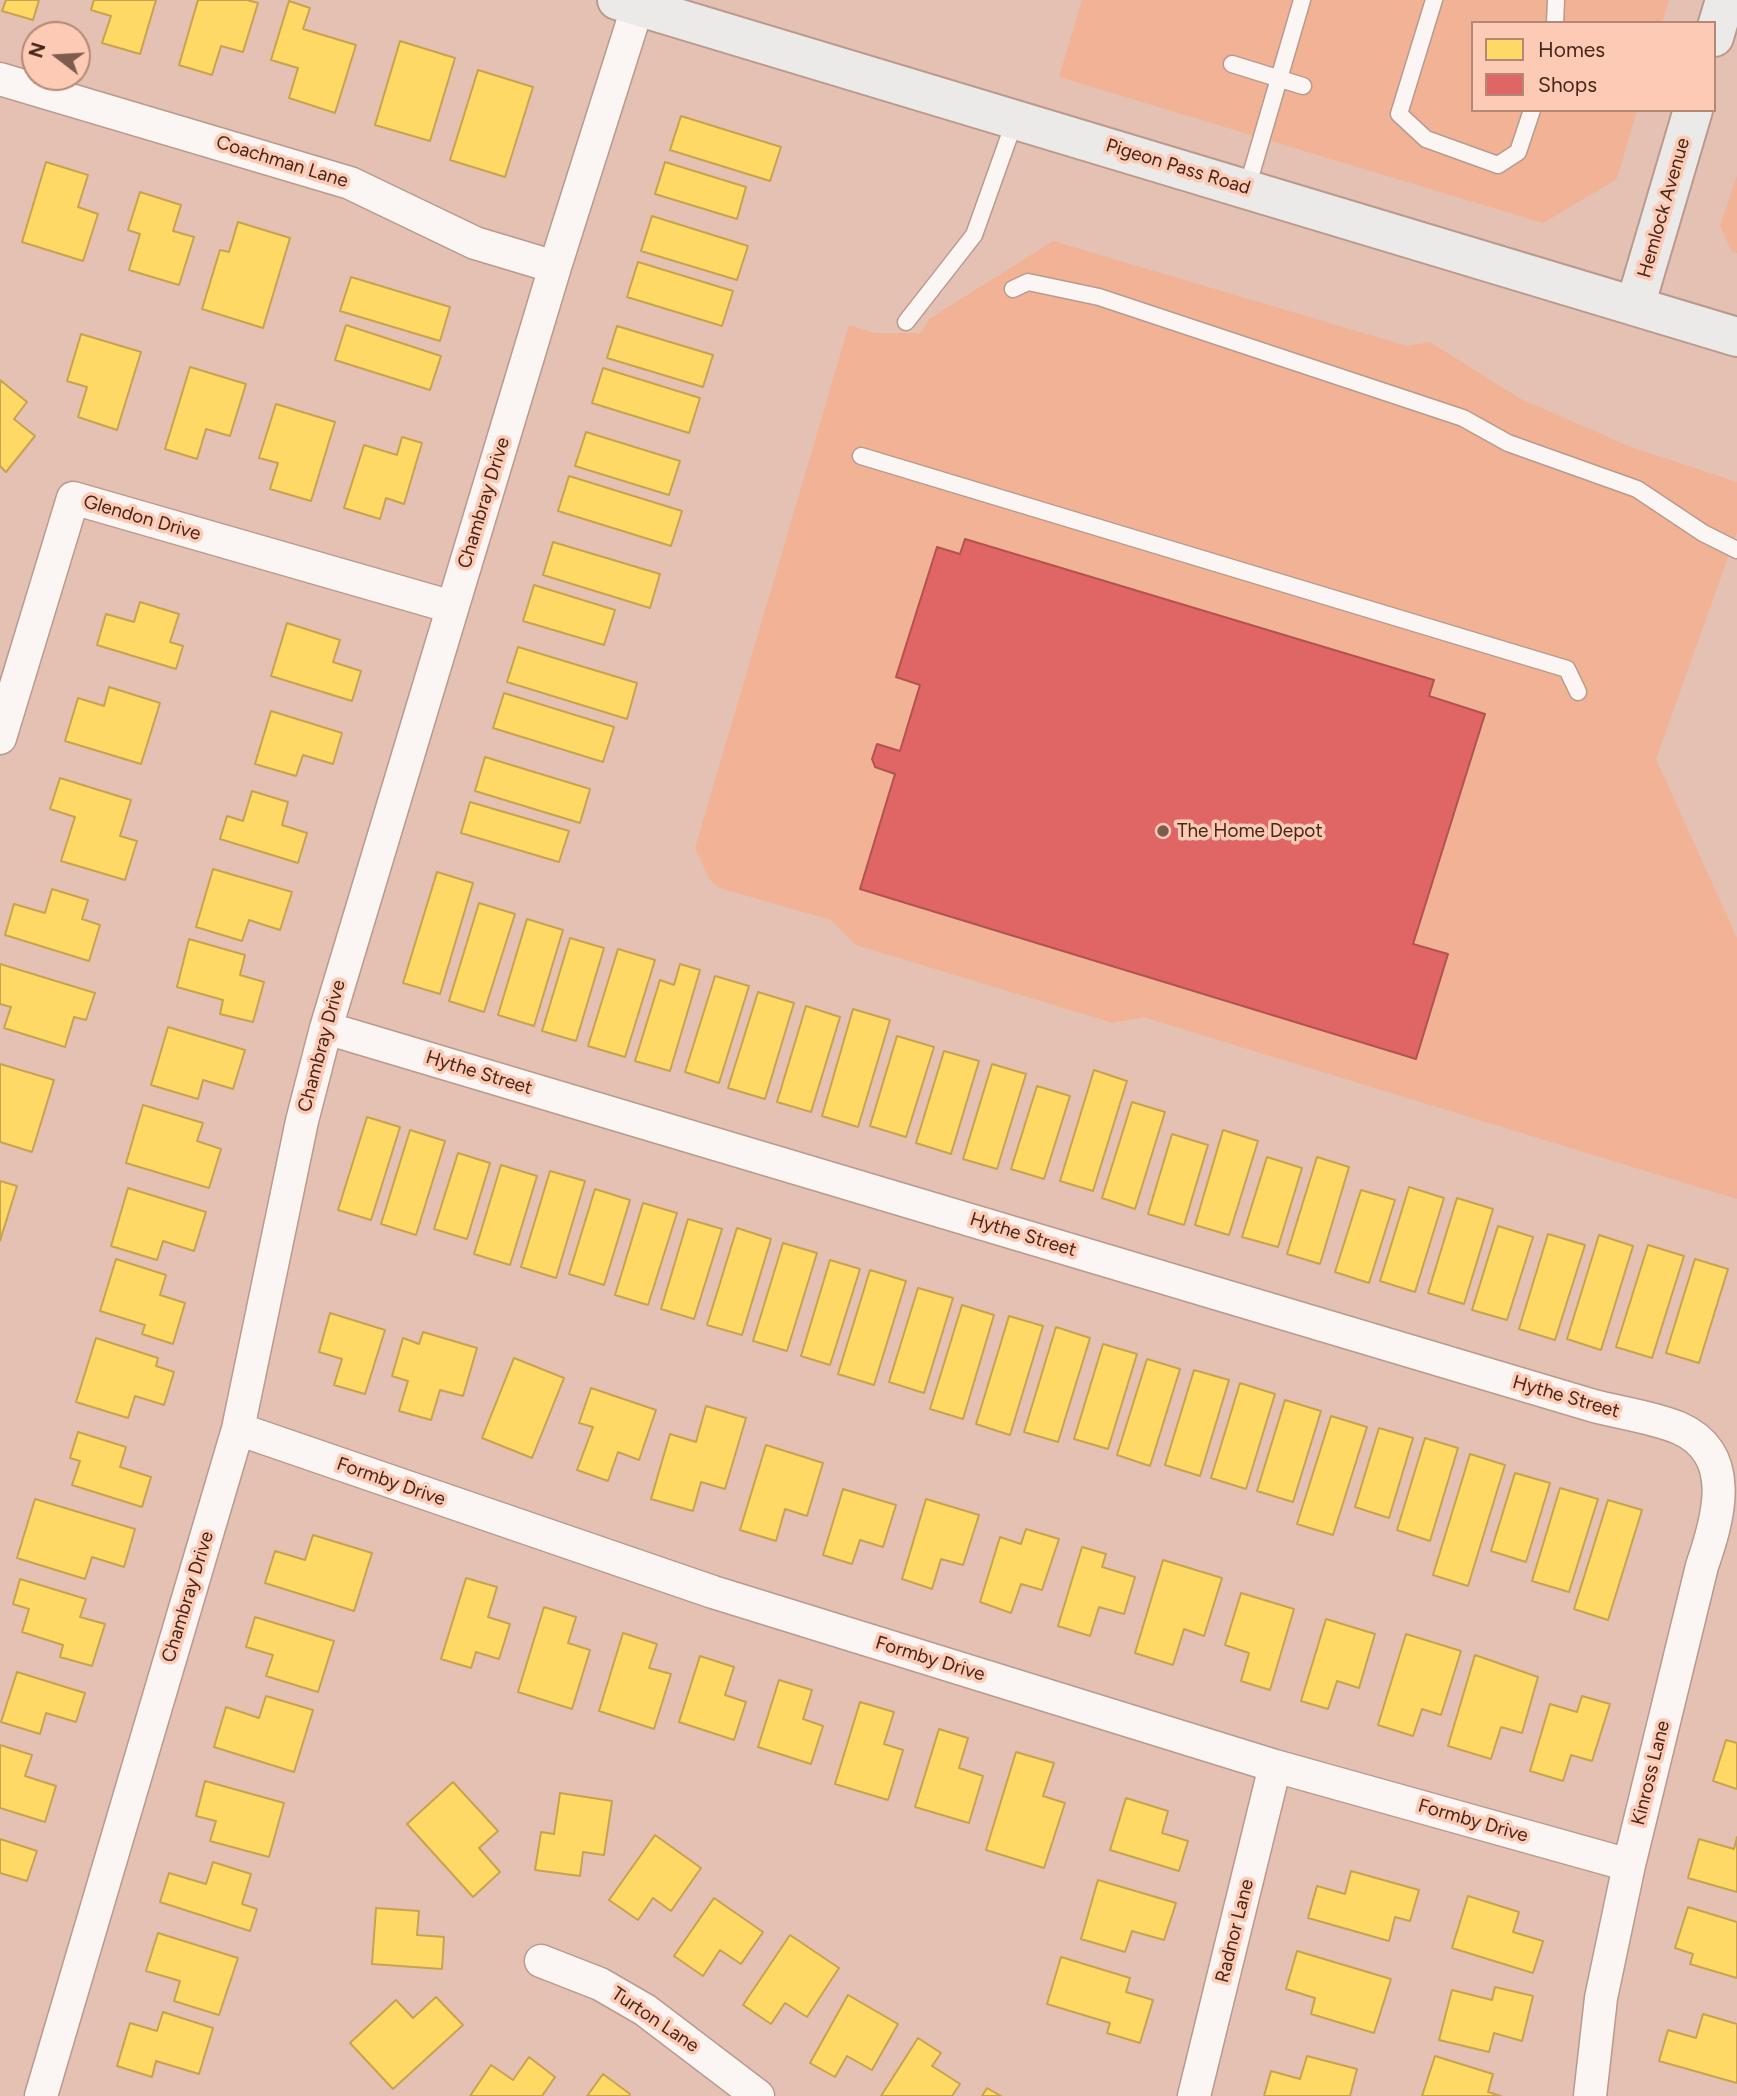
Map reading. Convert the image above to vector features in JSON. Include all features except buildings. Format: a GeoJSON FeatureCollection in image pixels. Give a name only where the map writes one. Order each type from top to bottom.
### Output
{"type":"FeatureCollection","features":[{"type":"Feature","properties":{"kind":"main road","name":"Pigeon Pass Road"},"geometry":{"type":"LineString","coordinates":[[628,3],[1737,337]]}},
{"type":"Feature","properties":{"kind":"main road","name":"Hemlock Avenue"},"geometry":{"type":"LineString","coordinates":[[1635,306],[1692,112]]}},
{"type":"Feature","properties":{"kind":"street","name":"Chambray Drive"},"geometry":{"type":"LineString","coordinates":[[41,2096],[238,1430],[302,1121],[326,1028],[555,267],[628,3]]}},
{"type":"Feature","properties":{"kind":"street","name":"Coachman Lane"},"geometry":{"type":"LineString","coordinates":[[0,79],[350,183],[475,243],[555,267]]}},
{"type":"Feature","properties":{"kind":"street","name":"Glendon Drive"},"geometry":{"type":"LineString","coordinates":[[0,738],[73,498],[452,607]]}},
{"type":"Feature","properties":{"kind":"street","name":"Hythe Street"},"geometry":{"type":"LineString","coordinates":[[326,1028],[1594,1406],[1676,1427],[1696,1437],[1712,1454]]}},
{"type":"Feature","properties":{"kind":"street","name":"Formby Drive"},"geometry":{"type":"LineString","coordinates":[[238,1430],[713,1592],[1275,1766],[1629,1865]]}},
{"type":"Feature","properties":{"kind":"street","name":"Kinross Lane"},"geometry":{"type":"LineString","coordinates":[[1590,2096],[1601,1998],[1629,1865],[1702,1566],[1717,1521],[1719,1484],[1712,1454]]}},
{"type":"Feature","properties":{"kind":"street","name":"Radnor Lane"},"geometry":{"type":"LineString","coordinates":[[1195,2096],[1275,1766]]}},
{"type":"Feature","properties":{"kind":"street","name":"Turton Lane"},"geometry":{"type":"LineString","coordinates":[[541,1961],[600,1984],[645,2010],[758,2096]]}},
{"type":"Feature","properties":{"kind":"lane"},"geometry":{"type":"LineString","coordinates":[[1247,188],[1302,0]]}},
{"type":"Feature","properties":{"kind":"lane"},"geometry":{"type":"LineString","coordinates":[[1434,0],[1399,114],[1426,139],[1498,165],[1518,152],[1531,112]]}},
{"type":"Feature","properties":{"kind":"lane"},"geometry":{"type":"LineString","coordinates":[[1555,21],[1556,0]]}},
{"type":"Feature","properties":{"kind":"lane"},"geometry":{"type":"LineString","coordinates":[[1232,64],[1303,86]]}},
{"type":"Feature","properties":{"kind":"lane"},"geometry":{"type":"LineString","coordinates":[[906,322],[974,235],[1016,118]]}},
{"type":"Feature","properties":{"kind":"lane"},"geometry":{"type":"LineString","coordinates":[[1013,289],[1028,282],[1099,297],[1463,418],[1508,443],[1637,489],[1703,533],[1737,550]]}},
{"type":"Feature","properties":{"kind":"lane"},"geometry":{"type":"LineString","coordinates":[[861,456],[1567,669],[1578,692]]}},
{"type":"Feature","properties":{"kind":"shaded area"},"geometry":{"type":"Polygon","coordinates":[[[1082,0],[1669,0],[1663,21],[1471,21],[1471,112],[1636,112],[1617,179],[1543,223],[1059,77],[1082,0]]]}},
{"type":"Feature","properties":{"kind":"shaded area"},"geometry":{"type":"Polygon","coordinates":[[[1737,175],[1737,253],[1732,252],[1720,226],[1737,175]]]}},
{"type":"Feature","properties":{"kind":"shaded area"},"geometry":{"type":"Polygon","coordinates":[[[1053,241],[1407,346],[1430,342],[1521,399],[1631,447],[1737,482],[1737,532],[1656,759],[1737,938],[1737,1199],[1143,1017],[1113,1023],[856,945],[831,920],[720,888],[710,880],[695,848],[849,325],[875,333],[921,333],[929,319],[1053,241]]]}},
{"type":"Feature","properties":{"kind":"place","name":"The Home Depot"},"geometry":{"type":"Point","coordinates":[1163,831]}}]}
